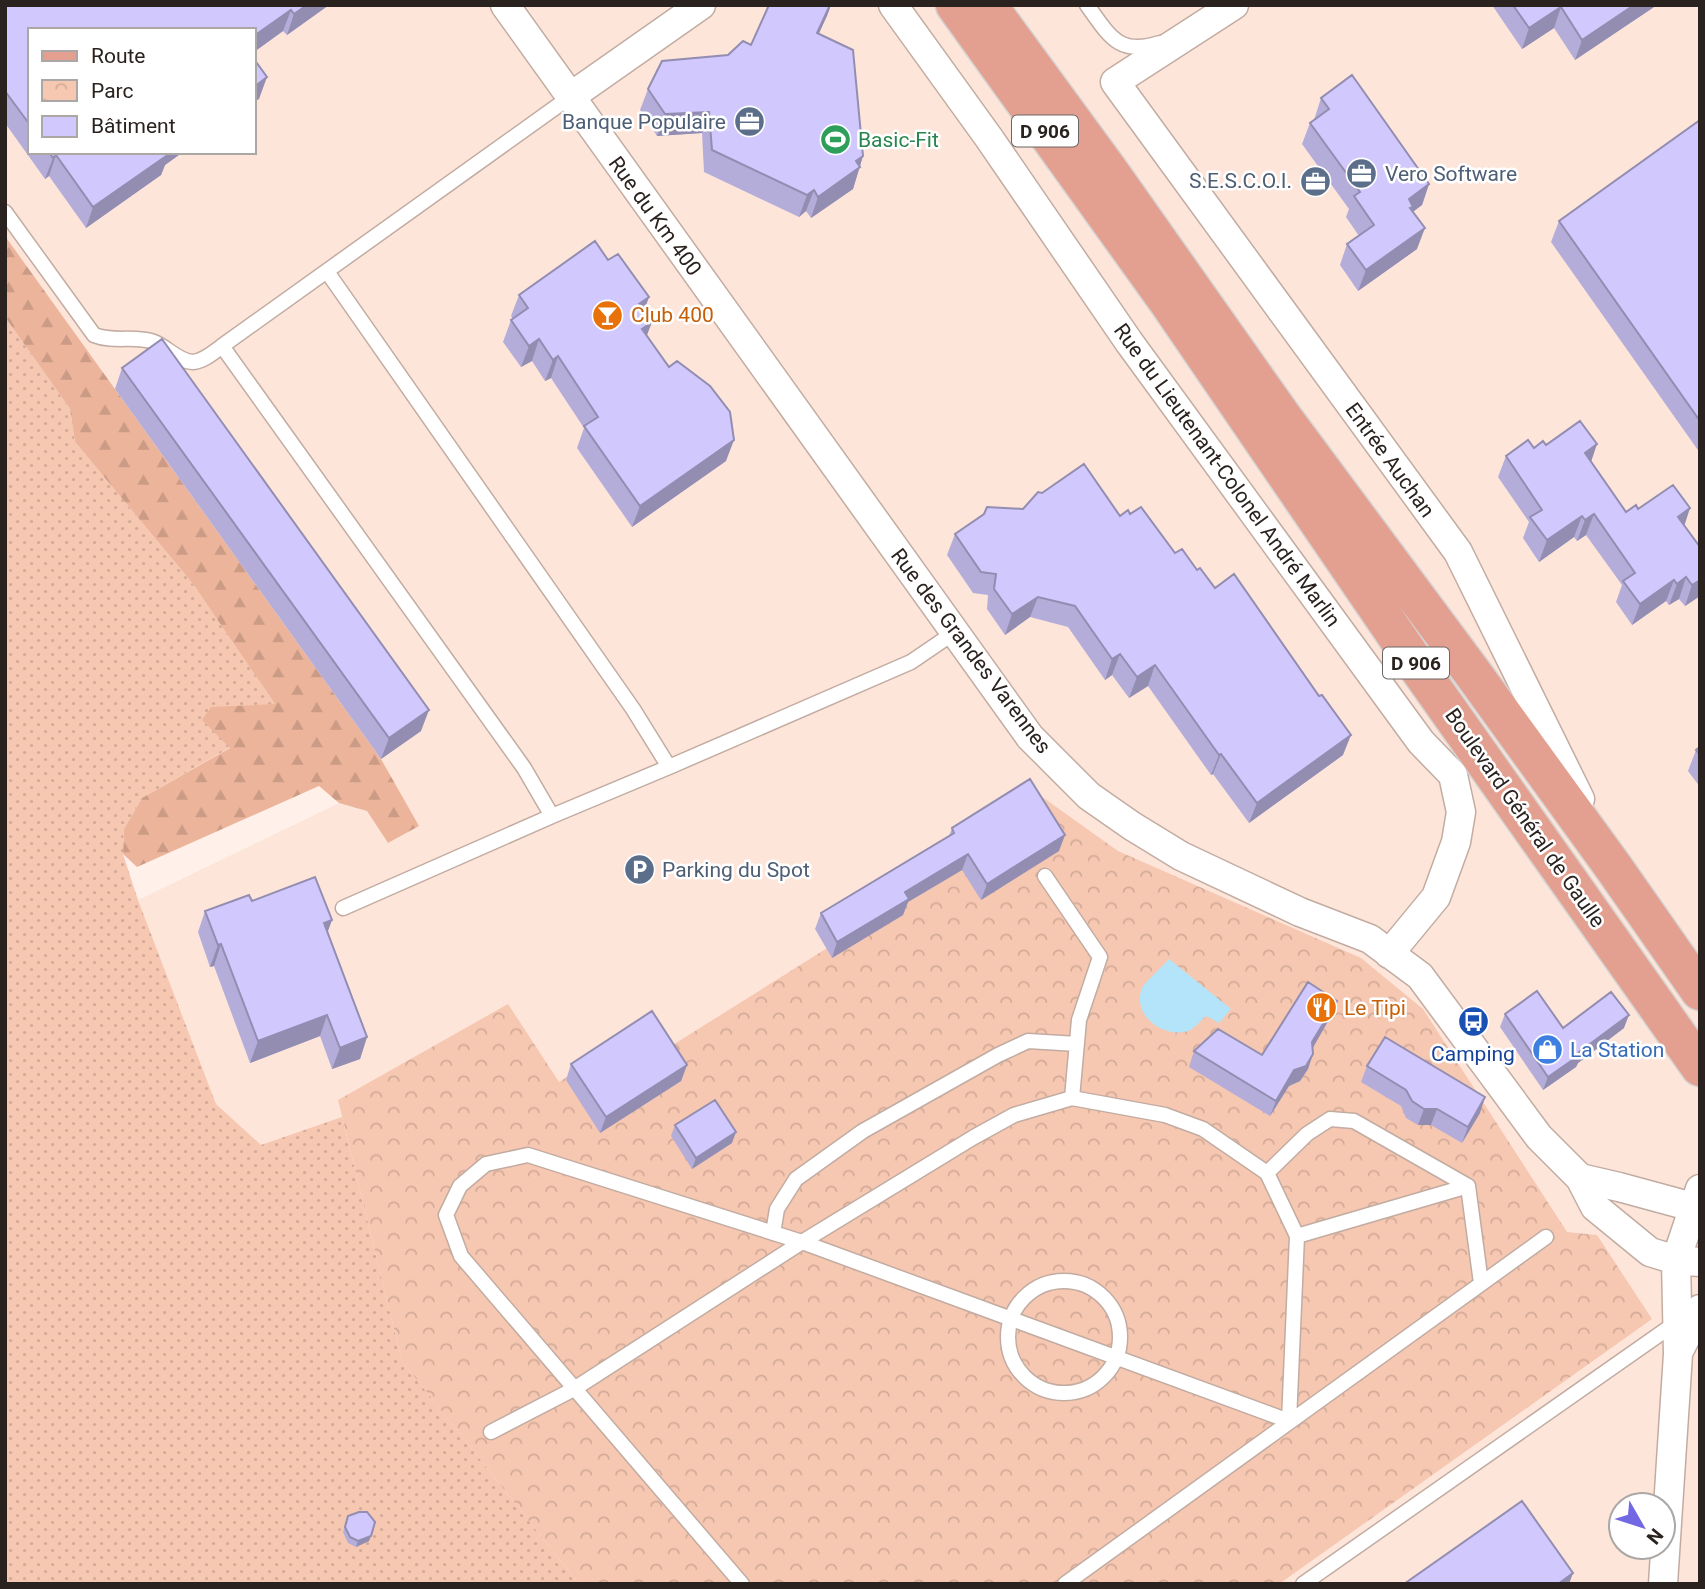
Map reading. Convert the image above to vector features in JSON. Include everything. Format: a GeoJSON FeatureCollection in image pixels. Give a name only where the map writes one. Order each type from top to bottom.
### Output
{"type":"FeatureCollection","features":[{"type":"Feature","properties":{"kind":"main road","name":"D 906"},"geometry":{"type":"LineString","coordinates":[[955,5],[1148,250]]}},
{"type":"Feature","properties":{"kind":"main road","name":"D 906"},"geometry":{"type":"LineString","coordinates":[[987,5],[1148,250]]}},
{"type":"Feature","properties":{"kind":"main road","name":"Boulevard Général de Gaulle"},"geometry":{"type":"LineString","coordinates":[[1148,250],[1281,415],[1477,678],[1700,991]]}},
{"type":"Feature","properties":{"kind":"main road","name":"Boulevard Général de Gaulle"},"geometry":{"type":"LineString","coordinates":[[1148,250],[1417,666],[1699,1069]]}},
{"type":"Feature","properties":{"kind":"street","name":"Rue du Km 400"},"geometry":{"type":"LineString","coordinates":[[505,5],[832,461]]}},
{"type":"Feature","properties":{"kind":"street"},"geometry":{"type":"LineString","coordinates":[[570,97],[701,5]]}},
{"type":"Feature","properties":{"kind":"street","name":"Rue du Lieutenant-Colonel André Marlin"},"geometry":{"type":"LineString","coordinates":[[893,5],[989,138],[1129,342],[1421,742],[1453,775],[1461,812],[1452,853],[1436,897],[1389,954]]}},
{"type":"Feature","properties":{"kind":"street"},"geometry":{"type":"LineString","coordinates":[[1192,32],[1234,5]]}},
{"type":"Feature","properties":{"kind":"street","name":"Entrée Auchan"},"geometry":{"type":"LineString","coordinates":[[1192,32],[1115,82],[1458,552],[1614,868]]}},
{"type":"Feature","properties":{"kind":"street","name":"Rue des Grandes Varennes"},"geometry":{"type":"LineString","coordinates":[[832,461],[1030,737],[1088,796],[1181,856],[1300,912],[1370,939],[1420,976],[1539,1137],[1580,1178],[1595,1207],[1650,1252],[1688,1261]]}},
{"type":"Feature","properties":{"kind":"street"},"geometry":{"type":"LineString","coordinates":[[1580,1178],[1698,1206],[1688,1261],[1688,1315],[1678,1354],[1663,1584]]}},
{"type":"Feature","properties":{"kind":"lane"},"geometry":{"type":"LineString","coordinates":[[1087,5],[1114,40],[1129,48],[1151,46],[1192,32]]}},
{"type":"Feature","properties":{"kind":"lane"},"geometry":{"type":"LineString","coordinates":[[5,212],[94,335],[103,339],[140,339],[156,343],[192,362],[204,359],[328,273],[570,97]]}},
{"type":"Feature","properties":{"kind":"lane"},"geometry":{"type":"LineString","coordinates":[[328,273],[633,709],[669,767]]}},
{"type":"Feature","properties":{"kind":"lane"},"geometry":{"type":"LineString","coordinates":[[222,346],[524,768],[552,816]]}},
{"type":"Feature","properties":{"kind":"lane"},"geometry":{"type":"LineString","coordinates":[[343,908],[911,662],[955,632]]}},
{"type":"Feature","properties":{"kind":"lane"},"geometry":{"type":"LineString","coordinates":[[1045,876],[1100,957],[1079,1020],[1072,1098]]}},
{"type":"Feature","properties":{"kind":"lane"},"geometry":{"type":"LineString","coordinates":[[773,1233],[777,1209],[796,1179],[863,1131],[1028,1041],[1077,1044]]}},
{"type":"Feature","properties":{"kind":"lane"},"geometry":{"type":"LineString","coordinates":[[491,1432],[574,1389],[802,1242],[974,1137],[1014,1115],[1072,1098],[1164,1115],[1203,1129],[1267,1173],[1297,1236],[1289,1421]]}},
{"type":"Feature","properties":{"kind":"lane"},"geometry":{"type":"LineString","coordinates":[[1267,1173],[1307,1134],[1330,1119],[1354,1121],[1468,1186]]}},
{"type":"Feature","properties":{"kind":"lane"},"geometry":{"type":"LineString","coordinates":[[742,1584],[461,1256],[446,1215],[460,1186],[486,1164],[528,1156],[802,1242],[1289,1421]]}},
{"type":"Feature","properties":{"kind":"lane"},"geometry":{"type":"LineString","coordinates":[[1297,1236],[1468,1186]]}},
{"type":"Feature","properties":{"kind":"lane"},"geometry":{"type":"LineString","coordinates":[[1468,1186],[1481,1283]]}},
{"type":"Feature","properties":{"kind":"lane"},"geometry":{"type":"LineString","coordinates":[[1065,1584],[1546,1237]]}},
{"type":"Feature","properties":{"kind":"lane"},"geometry":{"type":"LineString","coordinates":[[1066,1280],[1082,1283],[1096,1290],[1108,1301],[1116,1314],[1121,1343],[1117,1357],[1108,1373],[1095,1384],[1070,1392],[1045,1390],[1031,1383],[1012,1357],[1008,1344],[1011,1318],[1020,1303],[1033,1290],[1048,1283],[1066,1280]]}},
{"type":"Feature","properties":{"kind":"lane"},"geometry":{"type":"LineString","coordinates":[[1303,1584],[1688,1315]]}},
{"type":"Feature","properties":{"kind":"shaded area"},"geometry":{"type":"Polygon","coordinates":[[[5,5],[1700,5],[1700,1584],[579,1584],[402,1361],[341,1118],[261,1146],[216,1104],[138,900],[339,803],[367,811],[388,843],[418,826],[381,759],[5,236],[5,5]]]}},
{"type":"Feature","properties":{"kind":"green space"},"geometry":{"type":"Polygon","coordinates":[[[5,236],[381,759],[419,826],[388,843],[367,811],[339,803],[319,786],[137,867],[123,854],[124,829],[142,798],[230,748],[202,720],[211,707],[275,704],[193,584],[75,442],[70,409],[5,317],[5,236]]]}},
{"type":"Feature","properties":{"kind":"green space"},"geometry":{"type":"Polygon","coordinates":[[[5,317],[70,409],[75,442],[193,584],[276,705],[203,720],[231,747],[142,798],[124,829],[123,854],[138,900],[216,1104],[261,1145],[342,1117],[402,1361],[579,1584],[5,1584],[5,317]]]}},
{"type":"Feature","properties":{"kind":"green space"},"geometry":{"type":"Polygon","coordinates":[[[1031,789],[1118,851],[1361,958],[1423,1009],[1567,1232],[1597,1235],[1652,1319],[1279,1584],[579,1584],[402,1361],[338,1100],[508,1004],[559,1082],[651,1024],[668,1048],[832,945],[818,920],[1031,789]]]}},
{"type":"Feature","properties":{"kind":"water"},"geometry":{"type":"Polygon","coordinates":[[[1169,959],[1231,1009],[1219,1023],[1206,1016],[1190,1030],[1175,1032],[1157,1026],[1144,1014],[1140,997],[1142,988],[1169,959]]]}},
{"type":"Feature","properties":{"kind":"building"},"geometry":{"type":"Polygon","coordinates":[[[5,5],[307,5],[294,14],[291,10],[256,35],[256,28],[28,28],[28,122],[5,91],[5,5]]]}},
{"type":"Feature","properties":{"kind":"building","name":"Banque Populaire"},"geometry":{"type":"Polygon","coordinates":[[[769,5],[830,5],[817,33],[853,50],[863,156],[856,161],[860,167],[818,197],[814,190],[807,195],[712,150],[709,112],[665,114],[648,89],[662,61],[728,55],[743,41],[751,45],[769,5]]]}},
{"type":"Feature","properties":{"kind":"building"},"geometry":{"type":"Polygon","coordinates":[[[1513,5],[1634,5],[1582,40],[1561,7],[1529,28],[1513,5]]]}},
{"type":"Feature","properties":{"kind":"building"},"geometry":{"type":"Polygon","coordinates":[[[256,62],[267,77],[256,85],[256,62]]]}},
{"type":"Feature","properties":{"kind":"building","name":"Vero Software"},"geometry":{"type":"Polygon","coordinates":[[[1352,75],[1429,184],[1409,199],[1413,207],[1410,208],[1425,228],[1366,270],[1347,244],[1374,225],[1354,196],[1360,192],[1310,123],[1329,109],[1321,98],[1352,75]]]}},
{"type":"Feature","properties":{"kind":"building"},"geometry":{"type":"Polygon","coordinates":[[[1700,120],[1700,421],[1559,221],[1700,120]]]}},
{"type":"Feature","properties":{"kind":"building"},"geometry":{"type":"Polygon","coordinates":[[[50,154],[169,154],[93,207],[56,155],[53,158],[50,154]]]}},
{"type":"Feature","properties":{"kind":"building"},"geometry":{"type":"Polygon","coordinates":[[[595,241],[608,260],[618,254],[649,297],[639,304],[652,322],[642,329],[669,367],[677,361],[710,386],[730,412],[734,440],[640,506],[584,426],[598,417],[558,356],[553,360],[539,339],[529,346],[511,320],[528,308],[519,295],[595,241]]]}},
{"type":"Feature","properties":{"kind":"building"},"geometry":{"type":"Polygon","coordinates":[[[162,339],[429,710],[389,738],[122,368],[162,339]]]}},
{"type":"Feature","properties":{"kind":"building"},"geometry":{"type":"Polygon","coordinates":[[[1580,421],[1597,444],[1585,453],[1626,512],[1636,505],[1638,509],[1673,485],[1690,508],[1678,517],[1700,547],[1700,580],[1692,585],[1686,577],[1677,584],[1674,580],[1640,604],[1623,581],[1635,573],[1594,514],[1585,520],[1582,516],[1547,540],[1530,517],[1542,510],[1506,456],[1528,440],[1534,448],[1543,441],[1546,445],[1580,421]]]}},
{"type":"Feature","properties":{"kind":"building"},"geometry":{"type":"Polygon","coordinates":[[[1084,464],[1120,516],[1128,510],[1130,514],[1141,507],[1175,553],[1182,549],[1197,570],[1200,568],[1215,588],[1234,574],[1319,696],[1322,695],[1351,735],[1257,803],[1155,665],[1137,677],[1120,654],[1112,659],[1075,606],[1038,597],[1012,614],[994,589],[996,574],[981,572],[955,534],[984,514],[987,507],[1023,509],[1038,492],[1042,493],[1084,464]]]}},
{"type":"Feature","properties":{"kind":"building"},"geometry":{"type":"Polygon","coordinates":[[[1030,779],[1065,835],[987,884],[968,854],[905,892],[909,899],[837,942],[821,913],[954,833],[952,828],[1030,779]]]}},
{"type":"Feature","properties":{"kind":"building"},"geometry":{"type":"Polygon","coordinates":[[[315,877],[332,920],[324,923],[367,1037],[340,1048],[327,1015],[258,1041],[221,944],[218,945],[205,911],[249,895],[252,901],[315,877]]]}},
{"type":"Feature","properties":{"kind":"building"},"geometry":{"type":"Polygon","coordinates":[[[1308,982],[1337,1001],[1312,1042],[1313,1054],[1306,1066],[1294,1070],[1276,1101],[1194,1051],[1218,1029],[1262,1055],[1308,982]]]}},
{"type":"Feature","properties":{"kind":"building"},"geometry":{"type":"Polygon","coordinates":[[[1537,991],[1563,1028],[1611,992],[1629,1015],[1548,1077],[1505,1014],[1537,991]]]}},
{"type":"Feature","properties":{"kind":"building"},"geometry":{"type":"Polygon","coordinates":[[[652,1011],[687,1065],[606,1117],[571,1064],[652,1011]]]}},
{"type":"Feature","properties":{"kind":"building"},"geometry":{"type":"Polygon","coordinates":[[[1385,1037],[1485,1097],[1468,1127],[1437,1109],[1424,1109],[1412,1101],[1406,1090],[1367,1066],[1385,1037]]]}},
{"type":"Feature","properties":{"kind":"building"},"geometry":{"type":"Polygon","coordinates":[[[715,1100],[736,1132],[696,1158],[675,1125],[715,1100]]]}},
{"type":"Feature","properties":{"kind":"building"},"geometry":{"type":"Polygon","coordinates":[[[1522,1501],[1573,1573],[1558,1584],[1404,1584],[1522,1501]]]}},
{"type":"Feature","properties":{"kind":"building"},"geometry":{"type":"Polygon","coordinates":[[[367,1512],[375,1522],[371,1536],[358,1541],[350,1537],[345,1527],[348,1516],[367,1512]]]}},
{"type":"Feature","properties":{"kind":"place","name":"Banque Populaire"},"geometry":{"type":"Point","coordinates":[749,122]}},
{"type":"Feature","properties":{"kind":"place","name":"Basic-Fit"},"geometry":{"type":"Point","coordinates":[835,140]}},
{"type":"Feature","properties":{"kind":"place","name":"Vero Software"},"geometry":{"type":"Point","coordinates":[1362,174]}},
{"type":"Feature","properties":{"kind":"place","name":"S.E.S.C.O.I."},"geometry":{"type":"Point","coordinates":[1315,181]}},
{"type":"Feature","properties":{"kind":"place","name":"Club 400"},"geometry":{"type":"Point","coordinates":[608,315]}},
{"type":"Feature","properties":{"kind":"place","name":"Parking du Spot"},"geometry":{"type":"Point","coordinates":[639,870]}},
{"type":"Feature","properties":{"kind":"place","name":"Le Tipi"},"geometry":{"type":"Point","coordinates":[1321,1008]}},
{"type":"Feature","properties":{"kind":"place","name":"Camping"},"geometry":{"type":"Point","coordinates":[1473,1022]}},
{"type":"Feature","properties":{"kind":"place","name":"La Station"},"geometry":{"type":"Point","coordinates":[1547,1050]}}]}
